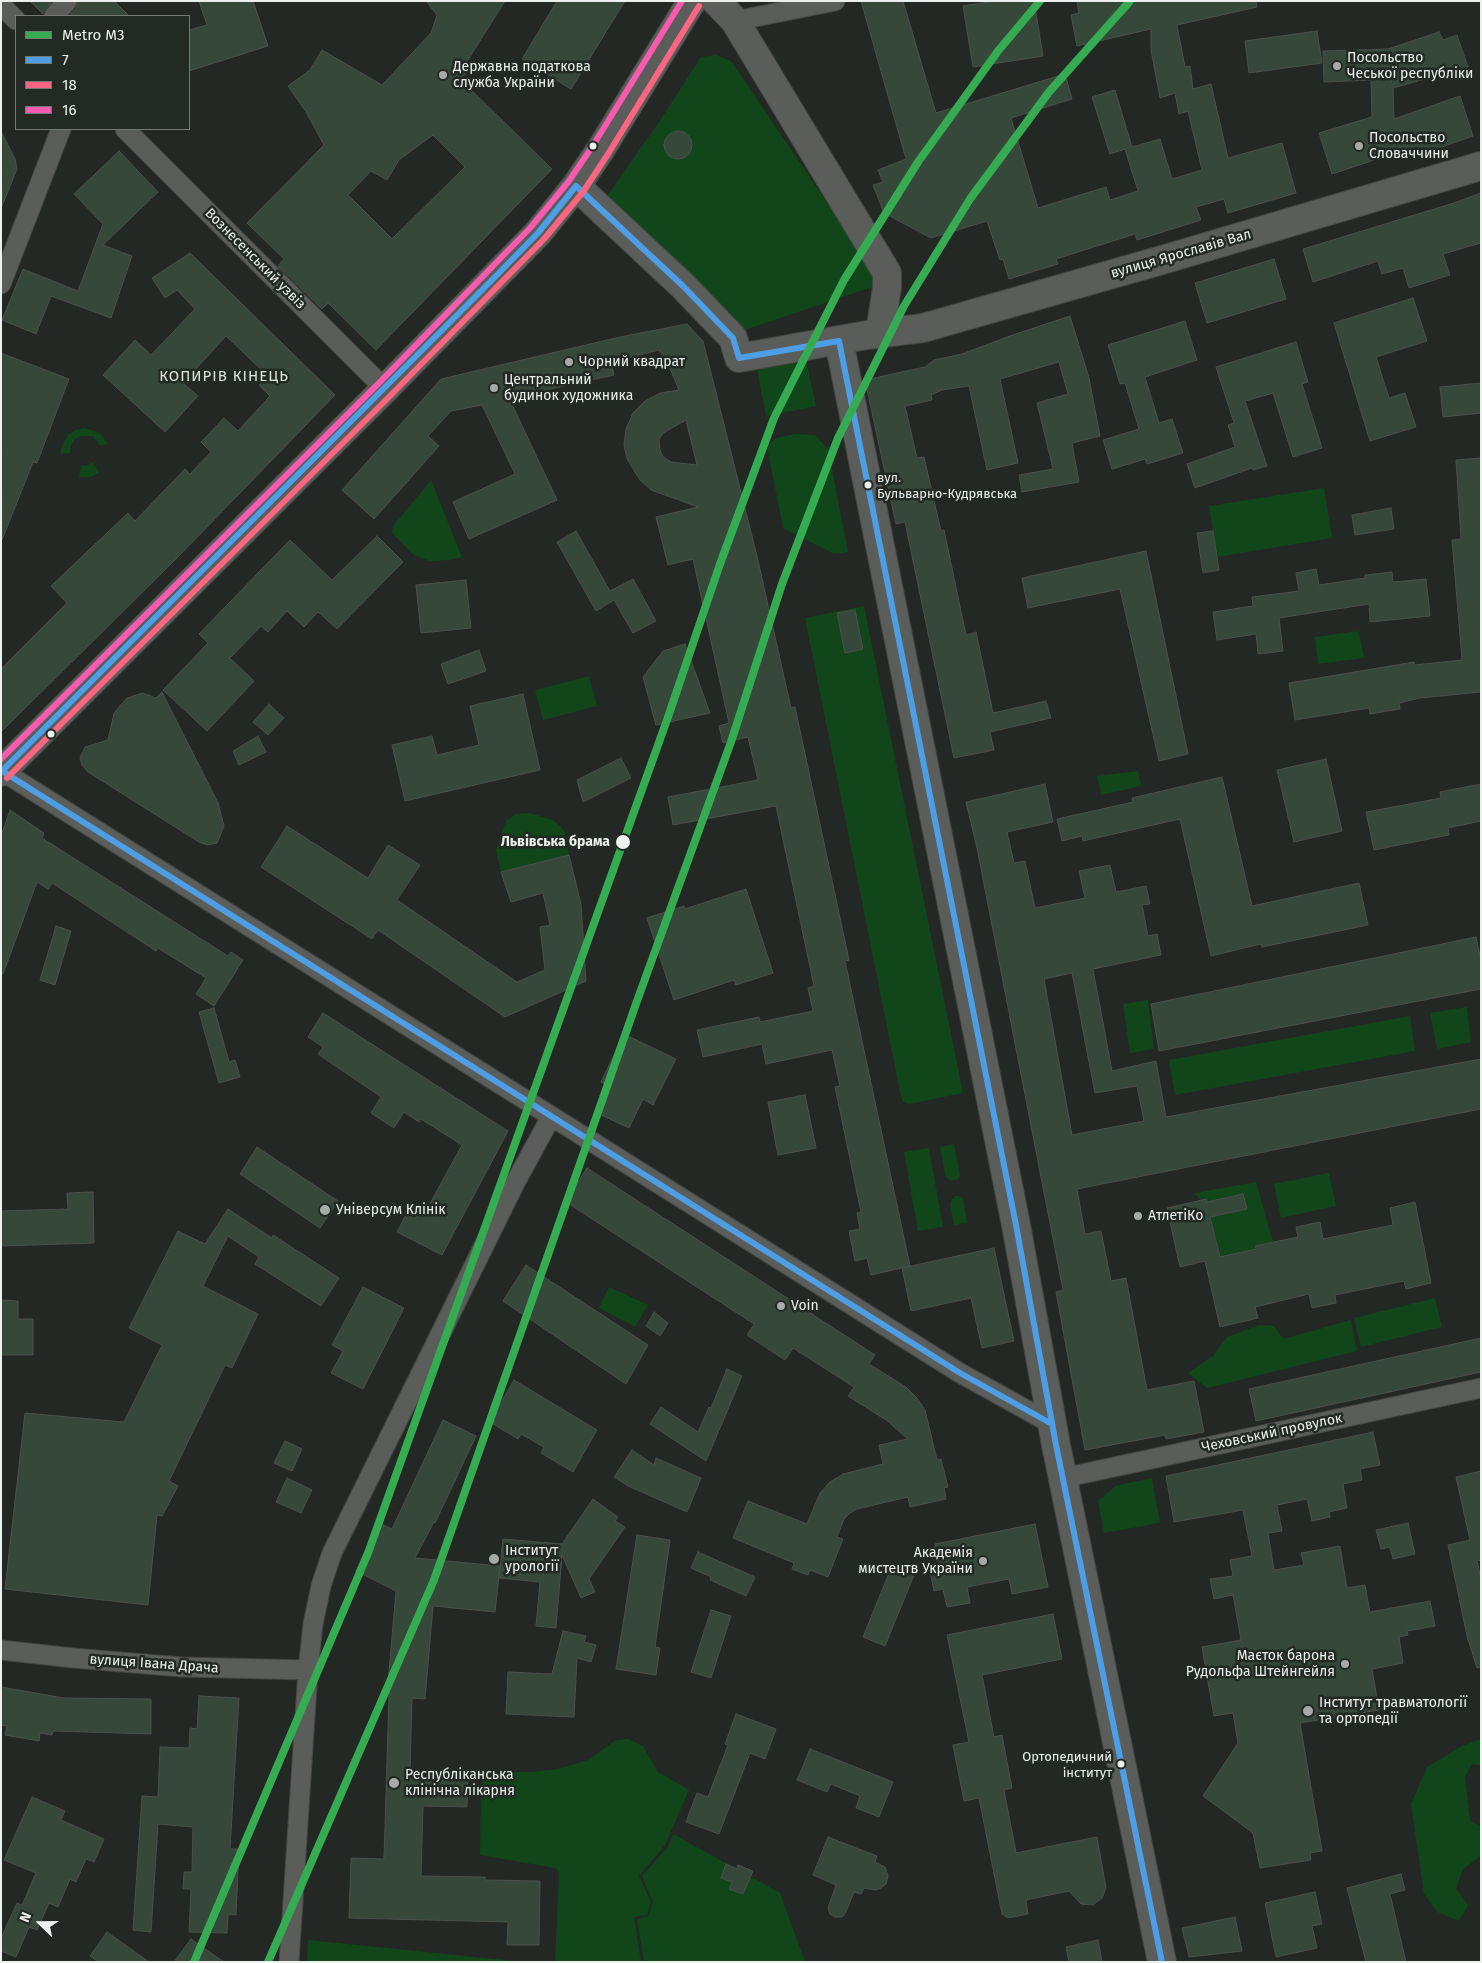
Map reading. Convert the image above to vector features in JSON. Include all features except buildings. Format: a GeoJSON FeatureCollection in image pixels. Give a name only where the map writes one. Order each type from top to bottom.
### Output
{"type":"FeatureCollection","features":[{"type":"Feature","properties":{"kind":"main road"},"geometry":{"type":"LineString","coordinates":[[2,771],[385,389],[538,233],[576,186],[601,149],[692,1]]}},
{"type":"Feature","properties":{"kind":"main road"},"geometry":{"type":"LineString","coordinates":[[716,1],[735,21],[887,273],[887,287],[880,333]]}},
{"type":"Feature","properties":{"kind":"main road","name":"вулиця Ярославів Вал"},"geometry":{"type":"LineString","coordinates":[[576,186],[683,286],[733,338],[739,358],[880,333],[923,328],[1481,166]]}},
{"type":"Feature","properties":{"kind":"main road"},"geometry":{"type":"LineString","coordinates":[[839,341],[1016,1225],[1052,1424],[1162,1962]]}},
{"type":"Feature","properties":{"kind":"street"},"geometry":{"type":"LineString","coordinates":[[55,15],[67,1]]}},
{"type":"Feature","properties":{"kind":"street"},"geometry":{"type":"LineString","coordinates":[[735,21],[835,1]]}},
{"type":"Feature","properties":{"kind":"street"},"geometry":{"type":"LineString","coordinates":[[1,5],[15,19]]}},
{"type":"Feature","properties":{"kind":"street"},"geometry":{"type":"LineString","coordinates":[[1,284],[61,130]]}},
{"type":"Feature","properties":{"kind":"street","name":"Вознесенський узвіз"},"geometry":{"type":"LineString","coordinates":[[126,130],[385,389]]}},
{"type":"Feature","properties":{"kind":"street"},"geometry":{"type":"LineString","coordinates":[[2,771],[960,1372],[1052,1424]]}},
{"type":"Feature","properties":{"kind":"street"},"geometry":{"type":"LineString","coordinates":[[290,1962],[308,1670],[313,1624],[321,1586],[332,1553],[516,1182],[551,1117]]}},
{"type":"Feature","properties":{"kind":"street","name":"Чеховський провулок"},"geometry":{"type":"LineString","coordinates":[[1063,1478],[1481,1388]]}},
{"type":"Feature","properties":{"kind":"street","name":"вулиця Івана Драча"},"geometry":{"type":"LineString","coordinates":[[1,1650],[182,1667],[308,1670]]}},
{"type":"Feature","properties":{"kind":"green space"},"geometry":{"type":"Polygon","coordinates":[[[716,55],[731,61],[876,275],[875,286],[736,333],[691,277],[607,196],[659,122],[701,57],[716,55]]]}},
{"type":"Feature","properties":{"kind":"green space"},"geometry":{"type":"Polygon","coordinates":[[[805,355],[816,406],[766,416],[756,364],[805,355]]]}},
{"type":"Feature","properties":{"kind":"green space"},"geometry":{"type":"Polygon","coordinates":[[[85,428],[100,433],[108,444],[100,446],[93,436],[81,436],[75,439],[71,445],[70,453],[61,454],[61,448],[68,435],[75,430],[85,428]]]}},
{"type":"Feature","properties":{"kind":"green space"},"geometry":{"type":"Polygon","coordinates":[[[795,434],[815,435],[828,449],[848,552],[834,554],[783,528],[767,447],[776,438],[795,434]]]}},
{"type":"Feature","properties":{"kind":"green space"},"geometry":{"type":"Polygon","coordinates":[[[93,462],[99,472],[91,477],[79,477],[81,465],[86,466],[93,462]]]}},
{"type":"Feature","properties":{"kind":"green space"},"geometry":{"type":"Polygon","coordinates":[[[431,480],[462,557],[430,561],[414,555],[392,533],[394,525],[431,480]]]}},
{"type":"Feature","properties":{"kind":"green space"},"geometry":{"type":"Polygon","coordinates":[[[1324,488],[1332,538],[1217,557],[1209,506],[1324,488]]]}},
{"type":"Feature","properties":{"kind":"green space"},"geometry":{"type":"Polygon","coordinates":[[[864,606],[963,1093],[909,1104],[903,1102],[901,1097],[805,618],[864,606]]]}},
{"type":"Feature","properties":{"kind":"green space"},"geometry":{"type":"Polygon","coordinates":[[[1359,631],[1364,658],[1318,664],[1315,637],[1359,631]]]}},
{"type":"Feature","properties":{"kind":"green space"},"geometry":{"type":"Polygon","coordinates":[[[589,676],[597,706],[543,720],[535,690],[589,676]]]}},
{"type":"Feature","properties":{"kind":"green space"},"geometry":{"type":"Polygon","coordinates":[[[1138,771],[1141,786],[1101,795],[1097,776],[1138,771]]]}},
{"type":"Feature","properties":{"kind":"green space"},"geometry":{"type":"Polygon","coordinates":[[[530,813],[553,820],[564,830],[569,855],[501,872],[496,850],[506,821],[516,814],[530,813]]]}},
{"type":"Feature","properties":{"kind":"green space"},"geometry":{"type":"Polygon","coordinates":[[[1148,1000],[1154,1049],[1130,1053],[1123,1004],[1148,1000]]]}},
{"type":"Feature","properties":{"kind":"green space"},"geometry":{"type":"Polygon","coordinates":[[[1467,1007],[1471,1042],[1437,1049],[1430,1013],[1467,1007]]]}},
{"type":"Feature","properties":{"kind":"green space"},"geometry":{"type":"Polygon","coordinates":[[[1410,1016],[1415,1051],[1175,1095],[1169,1060],[1410,1016]]]}},
{"type":"Feature","properties":{"kind":"green space"},"geometry":{"type":"Polygon","coordinates":[[[954,1144],[960,1175],[959,1179],[951,1181],[945,1174],[940,1147],[954,1144]]]}},
{"type":"Feature","properties":{"kind":"green space"},"geometry":{"type":"Polygon","coordinates":[[[929,1148],[943,1227],[918,1231],[904,1152],[929,1148]]]}},
{"type":"Feature","properties":{"kind":"green space"},"geometry":{"type":"Polygon","coordinates":[[[1329,1173],[1336,1206],[1281,1218],[1274,1184],[1329,1173]]]}},
{"type":"Feature","properties":{"kind":"green space"},"geometry":{"type":"Polygon","coordinates":[[[1256,1182],[1273,1242],[1255,1246],[1252,1254],[1220,1257],[1206,1199],[1201,1200],[1194,1193],[1256,1182]]]}},
{"type":"Feature","properties":{"kind":"green space"},"geometry":{"type":"Polygon","coordinates":[[[955,1196],[963,1198],[967,1223],[954,1225],[950,1204],[955,1196]]]}},
{"type":"Feature","properties":{"kind":"green space"},"geometry":{"type":"Polygon","coordinates":[[[609,1287],[648,1305],[635,1327],[599,1308],[609,1287]]]}},
{"type":"Feature","properties":{"kind":"green space"},"geometry":{"type":"Polygon","coordinates":[[[1435,1298],[1442,1327],[1361,1347],[1354,1318],[1435,1298]]]}},
{"type":"Feature","properties":{"kind":"green space"},"geometry":{"type":"Polygon","coordinates":[[[1351,1320],[1357,1351],[1207,1388],[1188,1373],[1214,1355],[1227,1337],[1259,1325],[1274,1326],[1283,1339],[1351,1320]]]}},
{"type":"Feature","properties":{"kind":"green space"},"geometry":{"type":"Polygon","coordinates":[[[1152,1478],[1160,1523],[1104,1533],[1098,1501],[1115,1486],[1152,1478]]]}},
{"type":"Feature","properties":{"kind":"green space"},"geometry":{"type":"Polygon","coordinates":[[[628,1739],[643,1746],[658,1772],[689,1790],[665,1845],[639,1876],[651,1902],[647,1915],[634,1917],[641,1962],[555,1962],[559,1873],[555,1868],[480,1855],[482,1772],[531,1772],[558,1769],[588,1760],[616,1740],[628,1739]]]}},
{"type":"Feature","properties":{"kind":"green space"},"geometry":{"type":"Polygon","coordinates":[[[1481,1739],[1481,1765],[1472,1764],[1465,1777],[1470,1820],[1481,1827],[1481,1856],[1463,1869],[1456,1889],[1468,1905],[1459,1921],[1437,1912],[1424,1894],[1411,1804],[1427,1767],[1462,1746],[1481,1739]]]}},
{"type":"Feature","properties":{"kind":"green space"},"geometry":{"type":"Polygon","coordinates":[[[673,1834],[780,1893],[805,1962],[644,1962],[637,1919],[648,1916],[653,1902],[642,1876],[668,1847],[673,1834]]]}},
{"type":"Feature","properties":{"kind":"green space"},"geometry":{"type":"Polygon","coordinates":[[[308,1940],[524,1962],[307,1962],[308,1940]]]}},
{"type":"Feature","properties":{"kind":"metro line","name":"M3"},"geometry":{"type":"LineString","coordinates":[[194,1962],[368,1553],[667,720],[720,564],[774,418],[844,280],[918,162],[998,51],[1040,1]]}},
{"type":"Feature","properties":{"kind":"metro line","name":"M3"},"geometry":{"type":"LineString","coordinates":[[268,1962],[434,1580],[637,1001],[731,742],[782,584],[838,438],[904,306],[970,199],[1049,92],[1130,1]]}},
{"type":"Feature","properties":{"kind":"transit line","name":"16"},"geometry":{"type":"LineString","coordinates":[[1,759],[379,383],[531,227],[569,181],[594,144],[682,1]]}},
{"type":"Feature","properties":{"kind":"transit line","name":"18"},"geometry":{"type":"LineString","coordinates":[[7,778],[391,395],[544,239],[583,192],[699,6]]}},
{"type":"Feature","properties":{"kind":"transit line","name":"7"},"geometry":{"type":"LineString","coordinates":[[1052,1424],[960,1373],[2,771],[495,277],[538,233],[576,186],[683,286],[733,338],[739,358],[839,341],[1016,1225],[1056,1445],[1162,1962]]}},
{"type":"Feature","properties":{"kind":"place","name":"Посольство Чеської республіки"},"geometry":{"type":"Point","coordinates":[1337,66]}},
{"type":"Feature","properties":{"kind":"place","name":"Державна податкова служба України"},"geometry":{"type":"Point","coordinates":[443,75]}},
{"type":"Feature","properties":{"kind":"place","name":"Посольство Словаччини"},"geometry":{"type":"Point","coordinates":[1359,146]}},
{"type":"Feature","properties":{"kind":"place","name":"Чорний квадрат"},"geometry":{"type":"Point","coordinates":[569,362]}},
{"type":"Feature","properties":{"kind":"place","name":"Центральний будинок художника"},"geometry":{"type":"Point","coordinates":[494,388]}},
{"type":"Feature","properties":{"kind":"place","name":"вул. Бульварно-Кудрявська"},"geometry":{"type":"Point","coordinates":[868,485]}},
{"type":"Feature","properties":{"kind":"place","name":"Львівська брама"},"geometry":{"type":"Point","coordinates":[623,842]}},
{"type":"Feature","properties":{"kind":"place","name":"Універсум Клінік"},"geometry":{"type":"Point","coordinates":[325,1210]}},
{"type":"Feature","properties":{"kind":"place","name":"АтлетіКо"},"geometry":{"type":"Point","coordinates":[1138,1216]}},
{"type":"Feature","properties":{"kind":"place","name":"Voin"},"geometry":{"type":"Point","coordinates":[781,1306]}},
{"type":"Feature","properties":{"kind":"place","name":"Інститут урології"},"geometry":{"type":"Point","coordinates":[494,1559]}},
{"type":"Feature","properties":{"kind":"place","name":"Академія мистецтв України"},"geometry":{"type":"Point","coordinates":[983,1561]}},
{"type":"Feature","properties":{"kind":"place","name":"Маєток барона Рудольфа Штейнгейля"},"geometry":{"type":"Point","coordinates":[1345,1664]}},
{"type":"Feature","properties":{"kind":"place","name":"Інститут травматології та ортопедії"},"geometry":{"type":"Point","coordinates":[1308,1711]}},
{"type":"Feature","properties":{"kind":"place","name":"Ортопедичний інститут"},"geometry":{"type":"Point","coordinates":[1121,1764]}},
{"type":"Feature","properties":{"kind":"place","name":"Республіканська клінічна лікарня"},"geometry":{"type":"Point","coordinates":[394,1783]}},
{"type":"Feature","properties":{"kind":"district","name":"КОПИРІВ КІНЕЦЬ"},"geometry":{"type":"Point","coordinates":[224,377]}}]}
